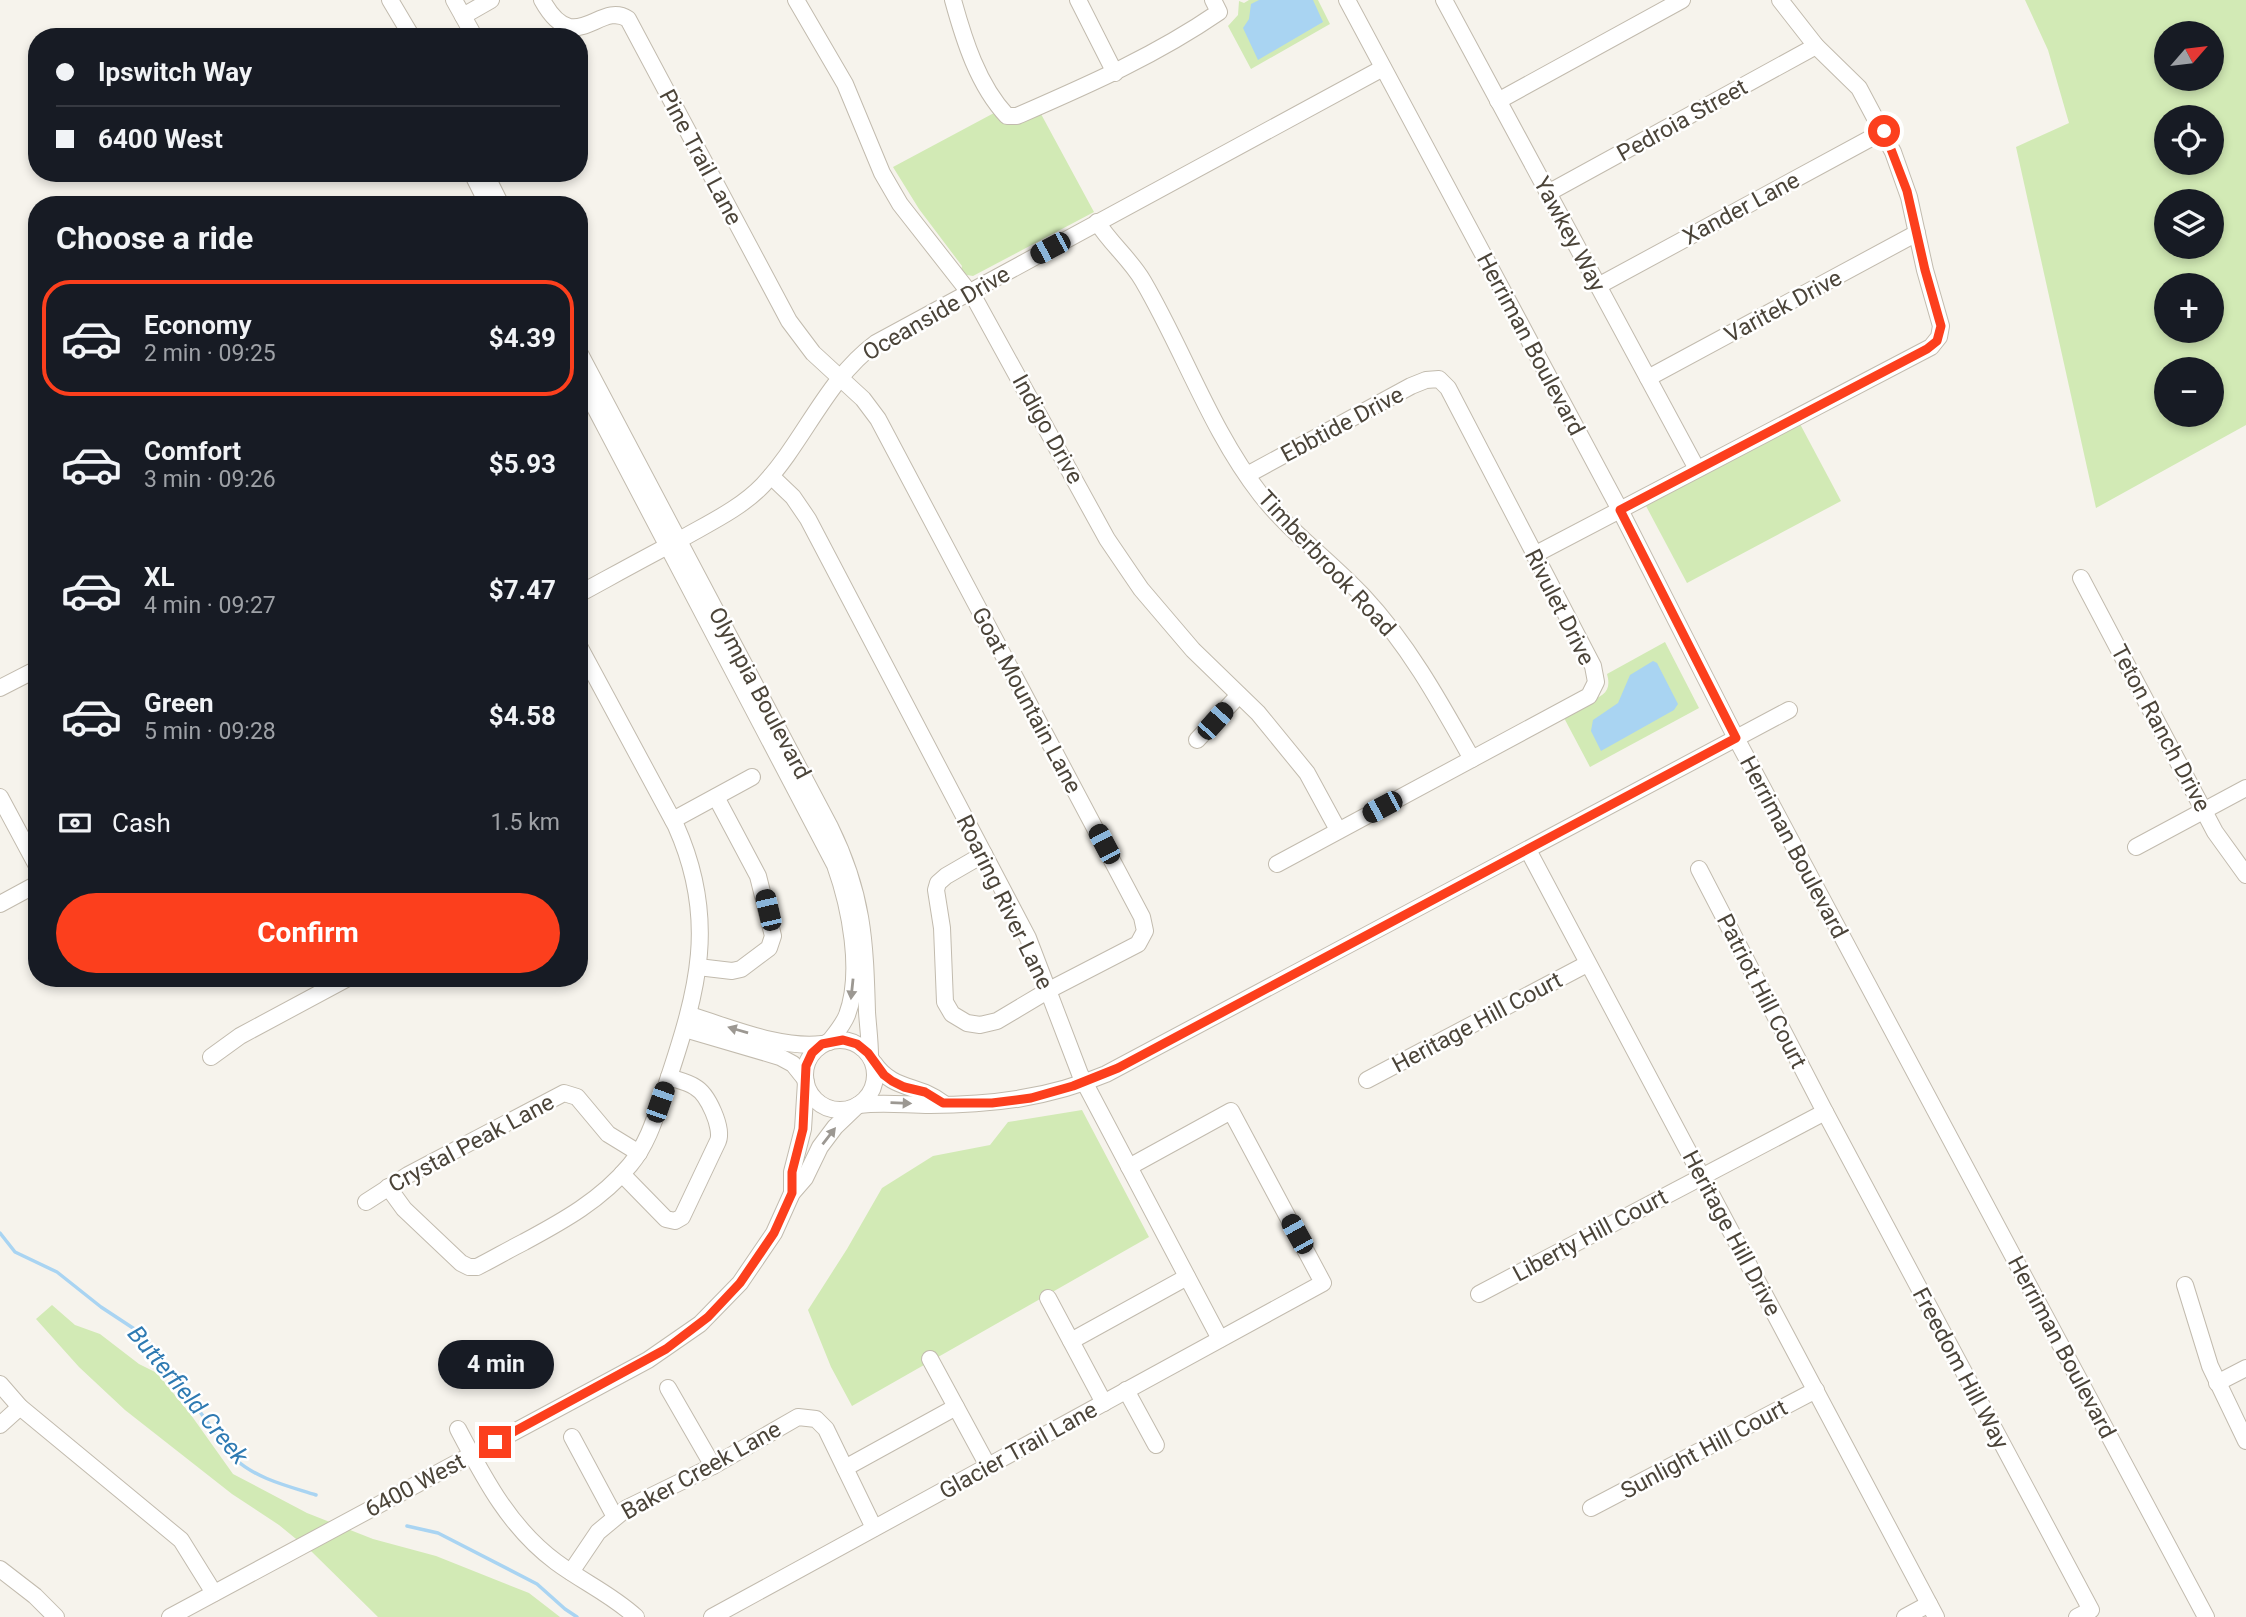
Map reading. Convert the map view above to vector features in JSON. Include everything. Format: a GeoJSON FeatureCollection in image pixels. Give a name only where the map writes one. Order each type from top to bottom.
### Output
{"type":"FeatureCollection","features":[{"type":"Feature","properties":{"kind":"street"},"geometry":{"type":"LineString","coordinates":[[390,0],[406,28]]}},
{"type":"Feature","properties":{"kind":"street"},"geometry":{"type":"LineString","coordinates":[[454,0],[470,28]]}},
{"type":"Feature","properties":{"kind":"street"},"geometry":{"type":"LineString","coordinates":[[463,16],[491,0]]}},
{"type":"Feature","properties":{"kind":"street","name":"Pine Trail Lane"},"geometry":{"type":"LineString","coordinates":[[542,0],[552,16],[564,23],[574,23],[606,8],[616,9],[625,15],[789,321],[813,353],[840,377]]}},
{"type":"Feature","properties":{"kind":"street","name":"Indigo Drive"},"geometry":{"type":"LineString","coordinates":[[796,0],[845,85],[882,173],[900,204],[969,292],[1107,539],[1150,599],[1193,650],[1258,713],[1307,773],[1338,831]]}},
{"type":"Feature","properties":{"kind":"street"},"geometry":{"type":"LineString","coordinates":[[953,0],[976,65],[991,95],[1007,116],[1017,116],[1115,74],[1186,34],[1216,6]]}},
{"type":"Feature","properties":{"kind":"street"},"geometry":{"type":"LineString","coordinates":[[1079,0],[1115,74]]}},
{"type":"Feature","properties":{"kind":"street","name":"Herriman Boulevard"},"geometry":{"type":"LineString","coordinates":[[1347,0],[1620,510],[1736,738],[2206,1617]]}},
{"type":"Feature","properties":{"kind":"street"},"geometry":{"type":"LineString","coordinates":[[1498,101],[1682,0]]}},
{"type":"Feature","properties":{"kind":"street"},"geometry":{"type":"LineString","coordinates":[[1534,555],[1931,347],[1939,337],[1941,326],[1906,185],[1884,131],[1859,88],[1816,46],[1780,0]]}},
{"type":"Feature","properties":{"kind":"street","name":"Yawkey Way"},"geometry":{"type":"LineString","coordinates":[[1450,2],[1498,101],[1697,469]]}},
{"type":"Feature","properties":{"kind":"street"},"geometry":{"type":"LineString","coordinates":[[398,16],[400,28]]}},
{"type":"Feature","properties":{"kind":"street","name":"Pedroia Street"},"geometry":{"type":"LineString","coordinates":[[1548,194],[1816,46]]}},
{"type":"Feature","properties":{"kind":"street","name":"Oceanside Drive"},"geometry":{"type":"LineString","coordinates":[[588,589],[739,505],[771,476],[840,377],[856,359],[876,343],[1383,68]]}},
{"type":"Feature","properties":{"kind":"street","name":"Xander Lane"},"geometry":{"type":"LineString","coordinates":[[1598,286],[1884,131]]}},
{"type":"Feature","properties":{"kind":"street","name":"Timberbrook Road"},"geometry":{"type":"LineString","coordinates":[[1097,222],[1142,278],[1227,443],[1247,475],[1280,518],[1362,595],[1401,641],[1438,698],[1472,759]]}},
{"type":"Feature","properties":{"kind":"street","name":"Varitek Drive"},"geometry":{"type":"LineString","coordinates":[[1648,379],[1917,233]]}},
{"type":"Feature","properties":{"kind":"street","name":"Olympia Boulevard"},"geometry":{"type":"LineString","coordinates":[[588,370],[827,846],[841,880],[852,929],[853,978],[848,1014],[826,1043]]}},
{"type":"Feature","properties":{"kind":"street","name":"Goat Mountain Lane"},"geometry":{"type":"LineString","coordinates":[[840,377],[863,398],[878,419],[1144,921],[1144,936],[1138,944],[1049,990],[997,1021],[986,1025],[961,1021],[948,1008],[944,996],[937,887],[946,876],[984,854]]}},
{"type":"Feature","properties":{"kind":"street","name":"Ebbtide Drive"},"geometry":{"type":"LineString","coordinates":[[1247,475],[1411,386],[1426,380],[1439,379]]}},
{"type":"Feature","properties":{"kind":"street","name":"Rivulet Drive"},"geometry":{"type":"LineString","coordinates":[[1277,864],[1589,696],[1597,682],[1593,666],[1448,388],[1439,379]]}},
{"type":"Feature","properties":{"kind":"street","name":"Olympia Boulevard"},"geometry":{"type":"LineString","coordinates":[[588,393],[830,827],[846,861],[858,900],[864,936],[871,1058]]}},
{"type":"Feature","properties":{"kind":"street","name":"Roaring River Lane"},"geometry":{"type":"LineString","coordinates":[[771,476],[804,511],[1028,938],[1084,1082],[1220,1339]]}},
{"type":"Feature","properties":{"kind":"street","name":"Teton Ranch Drive"},"geometry":{"type":"LineString","coordinates":[[2081,578],[2215,832],[2246,875]]}},
{"type":"Feature","properties":{"kind":"street"},"geometry":{"type":"LineString","coordinates":[[388,1187],[404,1209],[461,1264],[473,1267],[574,1214],[593,1200],[622,1174],[639,1153],[648,1136],[687,1022],[698,967],[701,934],[698,895],[687,853],[673,820],[588,663]]}},
{"type":"Feature","properties":{"kind":"street"},"geometry":{"type":"LineString","coordinates":[[0,688],[28,674]]}},
{"type":"Feature","properties":{"kind":"street"},"geometry":{"type":"LineString","coordinates":[[1197,740],[1239,695]]}},
{"type":"Feature","properties":{"kind":"street"},"geometry":{"type":"LineString","coordinates":[[687,1022],[787,1060],[806,1080],[816,1101],[829,1108],[844,1110],[858,1105],[889,1102],[926,1105],[1009,1101],[1052,1093],[1118,1068],[1789,710]]}},
{"type":"Feature","properties":{"kind":"street"},"geometry":{"type":"LineString","coordinates":[[673,820],[752,777]]}},
{"type":"Feature","properties":{"kind":"street"},"geometry":{"type":"LineString","coordinates":[[2136,847],[2246,788]]}},
{"type":"Feature","properties":{"kind":"street"},"geometry":{"type":"LineString","coordinates":[[0,797],[28,849]]}},
{"type":"Feature","properties":{"kind":"street"},"geometry":{"type":"LineString","coordinates":[[698,967],[732,971],[741,969],[769,948],[773,936],[758,876],[716,797]]}},
{"type":"Feature","properties":{"kind":"street","name":"Heritage Hill Drive"},"geometry":{"type":"LineString","coordinates":[[1528,850],[1933,1611]]}},
{"type":"Feature","properties":{"kind":"street","name":"Patriot Hill Court"},"geometry":{"type":"LineString","coordinates":[[1699,869],[1825,1112]]}},
{"type":"Feature","properties":{"kind":"street"},"geometry":{"type":"LineString","coordinates":[[0,904],[28,889]]}},
{"type":"Feature","properties":{"kind":"street","name":"Heritage Hill Court"},"geometry":{"type":"LineString","coordinates":[[1367,1080],[1587,964]]}},
{"type":"Feature","properties":{"kind":"street"},"geometry":{"type":"LineString","coordinates":[[211,1057],[240,1036],[331,987]]}},
{"type":"Feature","properties":{"kind":"street"},"geometry":{"type":"LineString","coordinates":[[687,1022],[787,1044],[805,1046],[836,1040],[850,1041],[863,1048],[892,1081],[925,1092],[943,1103]]}},
{"type":"Feature","properties":{"kind":"street"},"geometry":{"type":"LineString","coordinates":[[806,1080],[809,1059],[826,1043]]}},
{"type":"Feature","properties":{"kind":"street"},"geometry":{"type":"LineString","coordinates":[[858,1105],[873,1088],[875,1074],[871,1058]]}},
{"type":"Feature","properties":{"kind":"street"},"geometry":{"type":"LineString","coordinates":[[622,1174],[666,1219],[675,1221],[682,1217],[718,1142],[720,1132],[702,1092],[692,1085],[669,1077]]}},
{"type":"Feature","properties":{"kind":"street","name":"6400 West"},"geometry":{"type":"LineString","coordinates":[[792,1193],[792,1172],[803,1129],[806,1080]]}},
{"type":"Feature","properties":{"kind":"street","name":"Crystal Peak Lane"},"geometry":{"type":"LineString","coordinates":[[366,1202],[388,1187],[524,1112],[564,1093],[577,1097],[608,1134],[639,1153]]}},
{"type":"Feature","properties":{"kind":"street","name":"6400 West"},"geometry":{"type":"LineString","coordinates":[[170,1617],[648,1360],[700,1324],[728,1297],[752,1268],[774,1233],[792,1193],[805,1178],[827,1137],[858,1105]]}},
{"type":"Feature","properties":{"kind":"street","name":"Glacier Trail Lane"},"geometry":{"type":"LineString","coordinates":[[712,1617],[1323,1283],[1231,1111],[1129,1167]]}},
{"type":"Feature","properties":{"kind":"street","name":"Liberty Hill Court"},"geometry":{"type":"LineString","coordinates":[[1479,1294],[1825,1112]]}},
{"type":"Feature","properties":{"kind":"street","name":"Freedom Hill Way"},"geometry":{"type":"LineString","coordinates":[[1825,1112],[2091,1610],[2077,1617]]}},
{"type":"Feature","properties":{"kind":"street"},"geometry":{"type":"LineString","coordinates":[[1071,1341],[1187,1278]]}},
{"type":"Feature","properties":{"kind":"street"},"geometry":{"type":"LineString","coordinates":[[2185,1285],[2217,1383],[2246,1441]]}},
{"type":"Feature","properties":{"kind":"street"},"geometry":{"type":"LineString","coordinates":[[1048,1298],[1104,1403]]}},
{"type":"Feature","properties":{"kind":"street"},"geometry":{"type":"LineString","coordinates":[[930,1359],[988,1466]]}},
{"type":"Feature","properties":{"kind":"street"},"geometry":{"type":"LineString","coordinates":[[2217,1383],[2246,1368]]}},
{"type":"Feature","properties":{"kind":"street"},"geometry":{"type":"LineString","coordinates":[[0,1384],[20,1407],[181,1541],[214,1593]]}},
{"type":"Feature","properties":{"kind":"street"},"geometry":{"type":"LineString","coordinates":[[668,1388],[713,1466]]}},
{"type":"Feature","properties":{"kind":"street"},"geometry":{"type":"LineString","coordinates":[[1126,1390],[1156,1445]]}},
{"type":"Feature","properties":{"kind":"street","name":"Sunlight Hill Court"},"geometry":{"type":"LineString","coordinates":[[1591,1508],[1816,1390]]}},
{"type":"Feature","properties":{"kind":"street"},"geometry":{"type":"LineString","coordinates":[[0,1425],[20,1407]]}},
{"type":"Feature","properties":{"kind":"street"},"geometry":{"type":"LineString","coordinates":[[845,1468],[956,1407]]}},
{"type":"Feature","properties":{"kind":"street","name":"Baker Creek Lane"},"geometry":{"type":"LineString","coordinates":[[571,1572],[597,1532],[627,1508],[713,1466],[798,1418],[816,1419],[826,1429],[874,1528]]}},
{"type":"Feature","properties":{"kind":"street"},"geometry":{"type":"LineString","coordinates":[[458,1429],[494,1495],[516,1525],[543,1552],[610,1595],[636,1617]]}},
{"type":"Feature","properties":{"kind":"street"},"geometry":{"type":"LineString","coordinates":[[572,1437],[615,1517]]}},
{"type":"Feature","properties":{"kind":"street"},"geometry":{"type":"LineString","coordinates":[[0,1570],[35,1596],[56,1617]]}},
{"type":"Feature","properties":{"kind":"street"},"geometry":{"type":"LineString","coordinates":[[1905,1617],[1933,1611]]}},
{"type":"Feature","properties":{"kind":"green space"},"geometry":{"type":"Polygon","coordinates":[[[1249,0],[1318,0],[1330,24],[1251,69],[1228,26],[1238,15],[1239,1],[1244,3],[1249,0]]]}},
{"type":"Feature","properties":{"kind":"green space"},"geometry":{"type":"Polygon","coordinates":[[[2025,0],[2246,0],[2246,425],[2096,508],[2016,147],[2069,123],[2048,50],[2025,0]]]}},
{"type":"Feature","properties":{"kind":"green space"},"geometry":{"type":"Polygon","coordinates":[[[994,113],[1012,122],[1028,120],[1041,114],[1094,212],[973,276],[961,270],[962,266],[919,209],[893,167],[994,113]]]}},
{"type":"Feature","properties":{"kind":"green space"},"geometry":{"type":"Polygon","coordinates":[[[1800,424],[1841,501],[1687,583],[1646,506],[1800,424]]]}},
{"type":"Feature","properties":{"kind":"green space"},"geometry":{"type":"Polygon","coordinates":[[[1665,642],[1699,708],[1590,767],[1563,716],[1605,692],[1608,685],[1607,674],[1665,642]]]}},
{"type":"Feature","properties":{"kind":"green space"},"geometry":{"type":"Polygon","coordinates":[[[1082,1110],[1149,1237],[852,1406],[831,1367],[808,1310],[882,1188],[933,1156],[990,1145],[1008,1122],[1082,1110]]]}},
{"type":"Feature","properties":{"kind":"green space"},"geometry":{"type":"Polygon","coordinates":[[[52,1305],[75,1325],[100,1334],[139,1364],[157,1373],[233,1474],[307,1513],[373,1539],[436,1556],[529,1593],[560,1617],[378,1617],[312,1552],[279,1525],[232,1494],[125,1410],[79,1367],[36,1319],[52,1305]]]}},
{"type":"Feature","properties":{"kind":"water"},"geometry":{"type":"Polygon","coordinates":[[[1259,0],[1313,0],[1323,22],[1258,60],[1243,28],[1249,19],[1251,4],[1259,0]]]}},
{"type":"Feature","properties":{"kind":"water"},"geometry":{"type":"Polygon","coordinates":[[[1653,661],[1657,663],[1678,704],[1674,710],[1601,751],[1591,731],[1593,720],[1618,703],[1630,675],[1653,661]]]}},
{"type":"Feature","properties":{"kind":"waterway","name":"Butterfield Creek"},"geometry":{"type":"LineString","coordinates":[[0,1233],[15,1252],[57,1272],[101,1307],[142,1334],[235,1459],[263,1477],[316,1495]]}},
{"type":"Feature","properties":{"kind":"waterway","name":"Butterfield Creek"},"geometry":{"type":"LineString","coordinates":[[407,1526],[438,1533],[537,1584],[577,1617]]}},
{"type":"Feature","properties":{"kind":"route"},"geometry":{"type":"LineString","coordinates":[[495,1442],[666,1349],[708,1317],[740,1283],[774,1233],[792,1193],[792,1172],[803,1129],[806,1066],[812,1053],[822,1044],[843,1040],[857,1044],[892,1081],[931,1094],[943,1103],[975,1104],[1031,1098],[1094,1079],[1736,738],[1620,510],[1931,347],[1937,341],[1941,326],[1925,270],[1913,210],[1884,131]]}}]}
